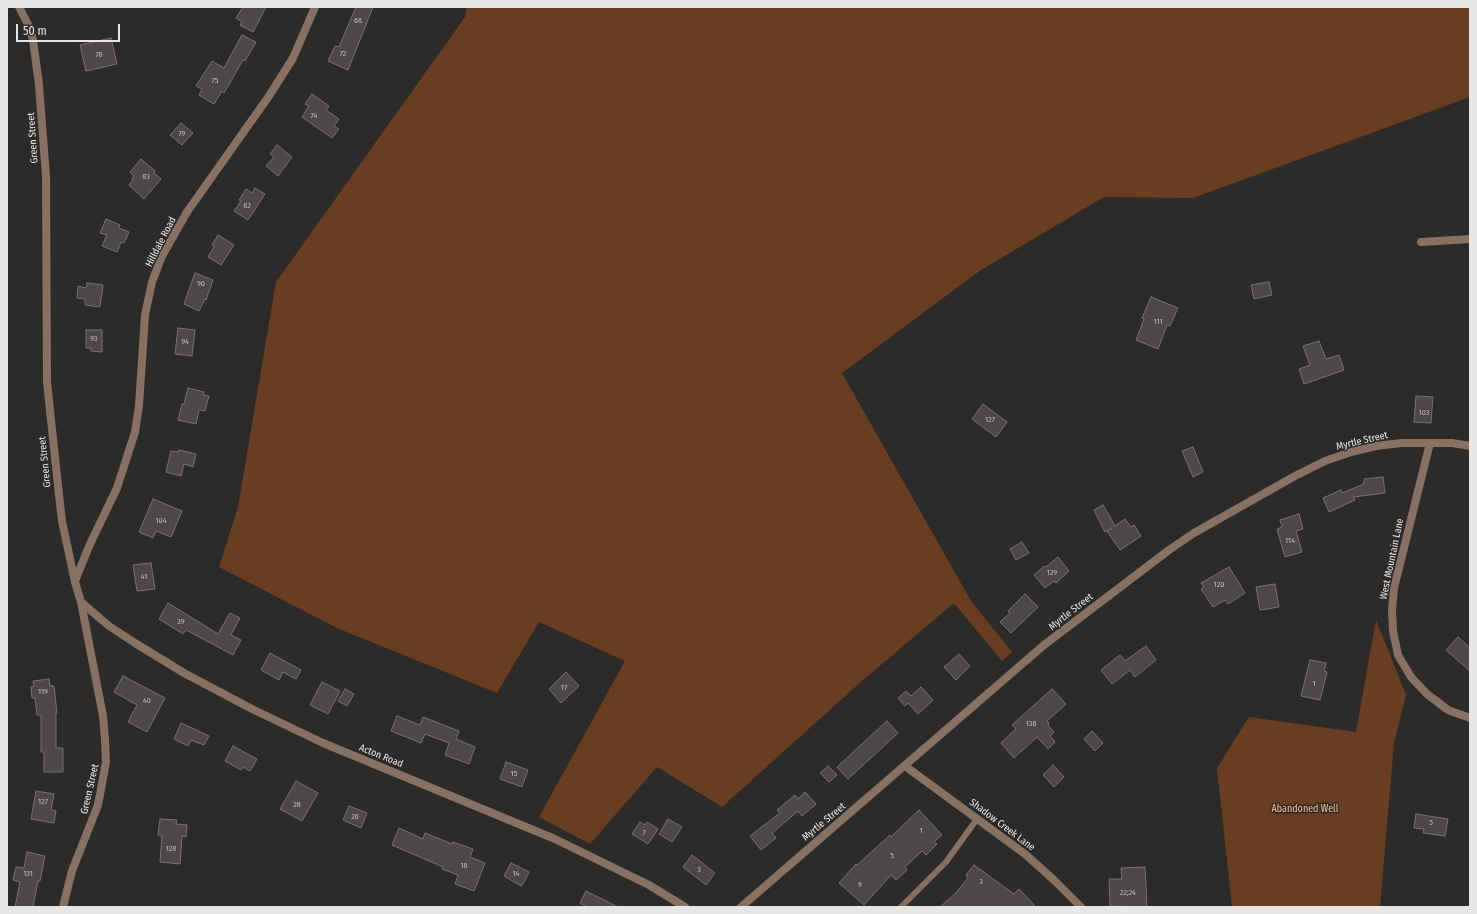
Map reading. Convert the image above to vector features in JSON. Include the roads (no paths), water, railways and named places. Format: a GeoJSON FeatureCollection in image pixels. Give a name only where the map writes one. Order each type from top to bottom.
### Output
{"type":"FeatureCollection","features":[{"type":"Feature","properties":{"kind":"street","name":"Green Street"},"geometry":{"type":"LineString","coordinates":[[19,7],[30,28],[39,85],[46,176],[47,382],[62,521],[75,582],[81,602],[103,716],[106,762],[98,805],[72,872],[62,907]]}},
{"type":"Feature","properties":{"kind":"street","name":"Hilldale Road"},"geometry":{"type":"LineString","coordinates":[[75,582],[90,544],[117,488],[135,432],[139,406],[145,315],[152,282],[162,256],[187,212],[293,58],[315,7]]}},
{"type":"Feature","properties":{"kind":"street"},"geometry":{"type":"LineString","coordinates":[[1421,242],[1470,239]]}},
{"type":"Feature","properties":{"kind":"street","name":"Myrtle Street"},"geometry":{"type":"LineString","coordinates":[[741,907],[1044,645],[1169,550],[1194,533],[1295,476],[1325,461],[1351,452],[1376,446],[1402,443],[1452,443],[1470,446]]}},
{"type":"Feature","properties":{"kind":"street","name":"West Mountain Lane"},"geometry":{"type":"LineString","coordinates":[[1430,443],[1394,588],[1392,610],[1393,631],[1398,655],[1411,676],[1426,694],[1448,710],[1470,718]]}},
{"type":"Feature","properties":{"kind":"street","name":"Acton Road"},"geometry":{"type":"LineString","coordinates":[[81,602],[109,626],[141,647],[184,673],[252,709],[323,743],[555,839],[649,885],[685,907]]}},
{"type":"Feature","properties":{"kind":"street","name":"Shadow Creek Lane"},"geometry":{"type":"LineString","coordinates":[[905,766],[1040,866],[1082,907]]}},
{"type":"Feature","properties":{"kind":"lane"},"geometry":{"type":"LineString","coordinates":[[901,907],[946,862],[977,819]]}},
{"type":"Feature","properties":{"kind":"park label","name":"Abandoned Well"},"geometry":{"type":"Point","coordinates":[1305,809]}}]}
